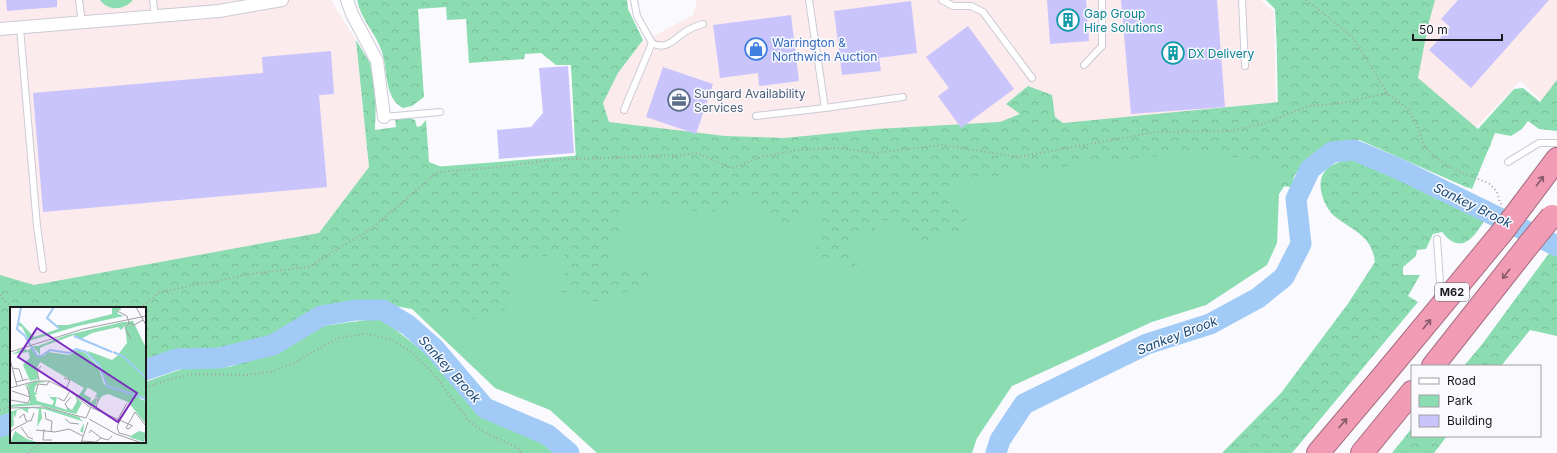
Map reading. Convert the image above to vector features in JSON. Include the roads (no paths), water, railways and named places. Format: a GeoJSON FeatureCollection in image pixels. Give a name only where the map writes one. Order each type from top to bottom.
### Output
{"type":"FeatureCollection","features":[{"type":"Feature","properties":{"kind":"highway","name":"M62"},"geometry":{"type":"LineString","coordinates":[[1318,453],[1503,231],[1516,205],[1557,159]]}},
{"type":"Feature","properties":{"kind":"highway","name":"M62"},"geometry":{"type":"LineString","coordinates":[[1434,365],[1554,213]]}},
{"type":"Feature","properties":{"kind":"highway"},"geometry":{"type":"LineString","coordinates":[[1362,453],[1411,393]]}},
{"type":"Feature","properties":{"kind":"street"},"geometry":{"type":"LineString","coordinates":[[0,29],[219,11],[282,0]]}},
{"type":"Feature","properties":{"kind":"street"},"geometry":{"type":"LineString","coordinates":[[347,0],[352,14],[377,61],[384,117]]}},
{"type":"Feature","properties":{"kind":"lane"},"geometry":{"type":"LineString","coordinates":[[79,0],[82,23]]}},
{"type":"Feature","properties":{"kind":"lane"},"geometry":{"type":"LineString","coordinates":[[153,0],[155,16]]}},
{"type":"Feature","properties":{"kind":"lane"},"geometry":{"type":"LineString","coordinates":[[634,0],[637,16],[652,43],[662,46],[669,44],[684,32],[702,24]]}},
{"type":"Feature","properties":{"kind":"lane"},"geometry":{"type":"LineString","coordinates":[[809,0],[825,108]]}},
{"type":"Feature","properties":{"kind":"lane"},"geometry":{"type":"LineString","coordinates":[[942,0],[953,6],[972,3],[978,8],[987,17],[1032,78]]}},
{"type":"Feature","properties":{"kind":"lane"},"geometry":{"type":"LineString","coordinates":[[1084,65],[1102,46],[1102,0]]}},
{"type":"Feature","properties":{"kind":"lane"},"geometry":{"type":"LineString","coordinates":[[1242,0],[1245,66]]}},
{"type":"Feature","properties":{"kind":"lane"},"geometry":{"type":"LineString","coordinates":[[20,28],[36,217],[44,269]]}},
{"type":"Feature","properties":{"kind":"lane"},"geometry":{"type":"LineString","coordinates":[[624,110],[652,43]]}},
{"type":"Feature","properties":{"kind":"lane"},"geometry":{"type":"LineString","coordinates":[[756,116],[902,98]]}},
{"type":"Feature","properties":{"kind":"lane"},"geometry":{"type":"LineString","coordinates":[[384,117],[440,112]]}},
{"type":"Feature","properties":{"kind":"lane"},"geometry":{"type":"LineString","coordinates":[[1508,162],[1540,143],[1557,143]]}},
{"type":"Feature","properties":{"kind":"lane"},"geometry":{"type":"LineString","coordinates":[[1437,238],[1442,305]]}},
{"type":"Feature","properties":{"kind":"waterway","name":"Sankey Brook"},"geometry":{"type":"LineString","coordinates":[[996,453],[1000,440],[1024,404],[1147,344],[1210,324],[1258,298],[1284,277],[1301,244],[1296,199],[1310,169],[1332,152],[1354,150],[1399,169],[1557,246]]}},
{"type":"Feature","properties":{"kind":"waterway","name":"Sankey Brook"},"geometry":{"type":"LineString","coordinates":[[146,370],[177,359],[219,358],[273,345],[321,316],[356,310],[383,310],[408,325],[434,348],[485,408],[548,435],[569,453]]}},
{"type":"Feature","properties":{"kind":"waterway","name":"Sankey Brook"},"geometry":{"type":"LineString","coordinates":[[0,427],[10,423]]}},
{"type":"Feature","properties":{"kind":"place","name":"Gap Group Hire Solutions"},"geometry":{"type":"Point","coordinates":[1068,20]}},
{"type":"Feature","properties":{"kind":"place","name":"Warrington & Northwich Auction"},"geometry":{"type":"Point","coordinates":[756,49]}},
{"type":"Feature","properties":{"kind":"place","name":"DX Delivery"},"geometry":{"type":"Point","coordinates":[1173,53]}},
{"type":"Feature","properties":{"kind":"place","name":"Sungard Availability Services"},"geometry":{"type":"Point","coordinates":[679,100]}}]}
